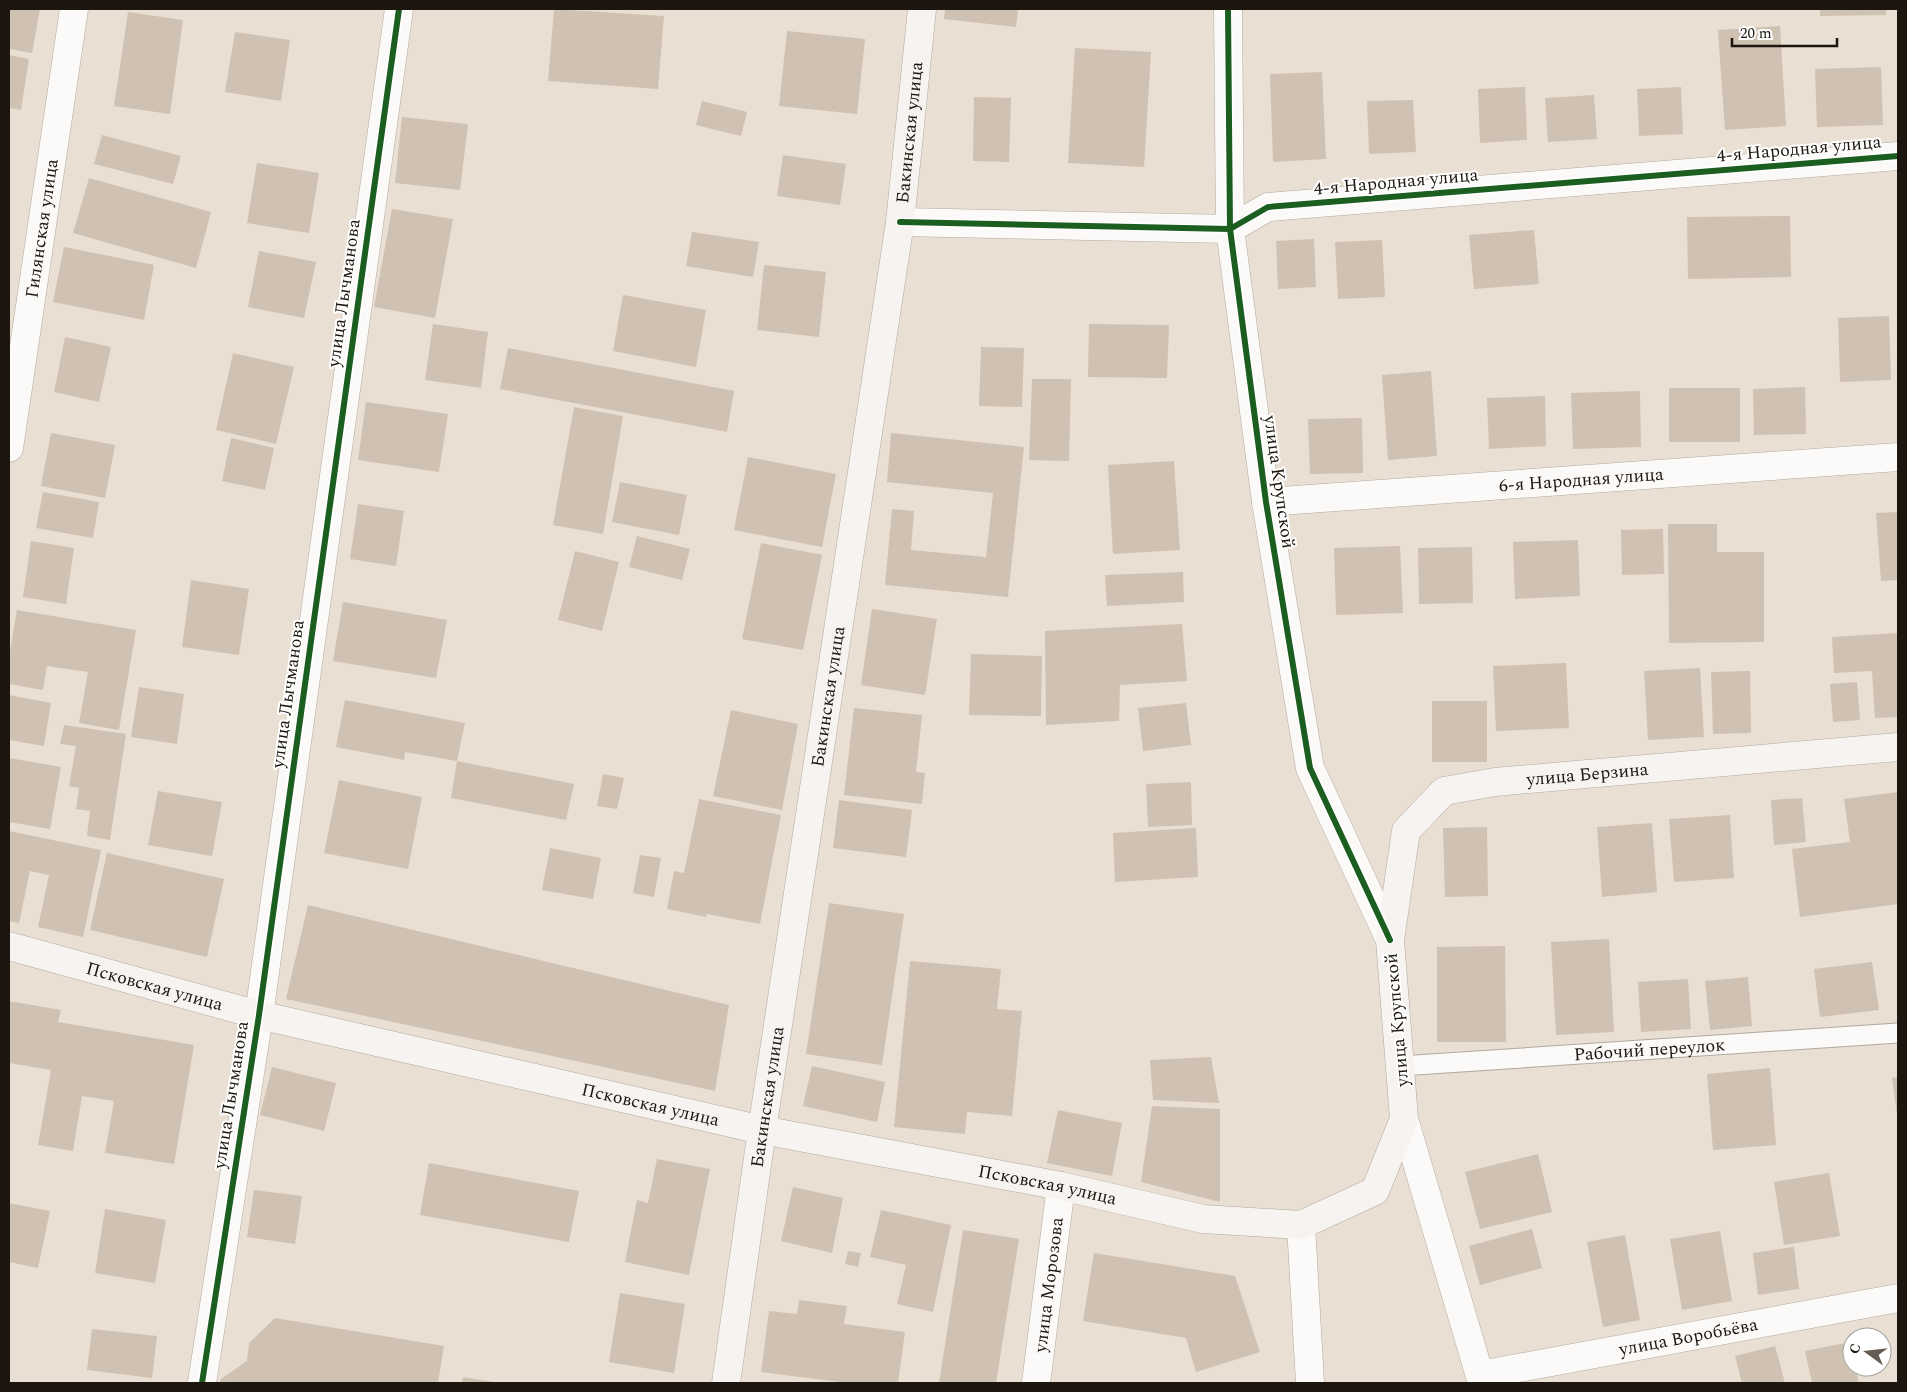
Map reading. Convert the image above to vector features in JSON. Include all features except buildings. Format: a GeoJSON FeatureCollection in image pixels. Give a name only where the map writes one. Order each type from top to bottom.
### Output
{"type":"FeatureCollection","features":[{"type":"Feature","properties":{"kind":"main road","name":"Бакинская улица"},"geometry":{"type":"LineString","coordinates":[[726,1383],[762,1130],[900,222],[922,9]]}},
{"type":"Feature","properties":{"kind":"main road","name":"улица Берзина"},"geometry":{"type":"LineString","coordinates":[[1390,940],[1406,831],[1444,791],[1495,782],[1898,748]]}},
{"type":"Feature","properties":{"kind":"main road","name":"улица Крупской"},"geometry":{"type":"LineString","coordinates":[[1390,940],[1404,1119]]}},
{"type":"Feature","properties":{"kind":"main road","name":"Псковская улица"},"geometry":{"type":"LineString","coordinates":[[9,946],[259,1015],[762,1130],[1062,1186],[1203,1219],[1301,1225]]}},
{"type":"Feature","properties":{"kind":"main road"},"geometry":{"type":"LineString","coordinates":[[1301,1225],[1375,1191],[1404,1119]]}},
{"type":"Feature","properties":{"kind":"street","name":"Гилянская улица"},"geometry":{"type":"LineString","coordinates":[[9,448],[74,9]]}},
{"type":"Feature","properties":{"kind":"street","name":"улица Лычманова"},"geometry":{"type":"LineString","coordinates":[[202,1383],[259,1015],[399,9]]}},
{"type":"Feature","properties":{"kind":"street","name":"улица Крупской"},"geometry":{"type":"LineString","coordinates":[[1228,9],[1230,229],[1266,502],[1310,768],[1390,940]]}},
{"type":"Feature","properties":{"kind":"street","name":"4-я Народная улица"},"geometry":{"type":"LineString","coordinates":[[1230,229],[1268,207],[1898,156]]}},
{"type":"Feature","properties":{"kind":"street"},"geometry":{"type":"LineString","coordinates":[[900,222],[1230,229]]}},
{"type":"Feature","properties":{"kind":"street","name":"6-я Народная улица"},"geometry":{"type":"LineString","coordinates":[[1266,502],[1898,457]]}},
{"type":"Feature","properties":{"kind":"street","name":"улица Крупской"},"geometry":{"type":"LineString","coordinates":[[1404,1119],[1481,1379]]}},
{"type":"Feature","properties":{"kind":"street","name":"улица Морозова"},"geometry":{"type":"LineString","coordinates":[[1036,1383],[1062,1186]]}},
{"type":"Feature","properties":{"kind":"street"},"geometry":{"type":"LineString","coordinates":[[1301,1225],[1310,1383]]}},
{"type":"Feature","properties":{"kind":"street","name":"улица Воробьёва"},"geometry":{"type":"LineString","coordinates":[[1481,1379],[1898,1298]]}},
{"type":"Feature","properties":{"kind":"lane","name":"Рабочий переулок"},"geometry":{"type":"LineString","coordinates":[[1400,1066],[1898,1034]]}},
{"type":"Feature","properties":{"kind":"cycle path"},"geometry":{"type":"LineString","coordinates":[[202,1383],[259,1015],[399,9]]}},
{"type":"Feature","properties":{"kind":"cycle path"},"geometry":{"type":"LineString","coordinates":[[1228,9],[1230,229],[1266,502],[1310,768],[1390,940]]}},
{"type":"Feature","properties":{"kind":"cycle path"},"geometry":{"type":"LineString","coordinates":[[900,222],[1230,229],[1268,207],[1898,156]]}}]}
